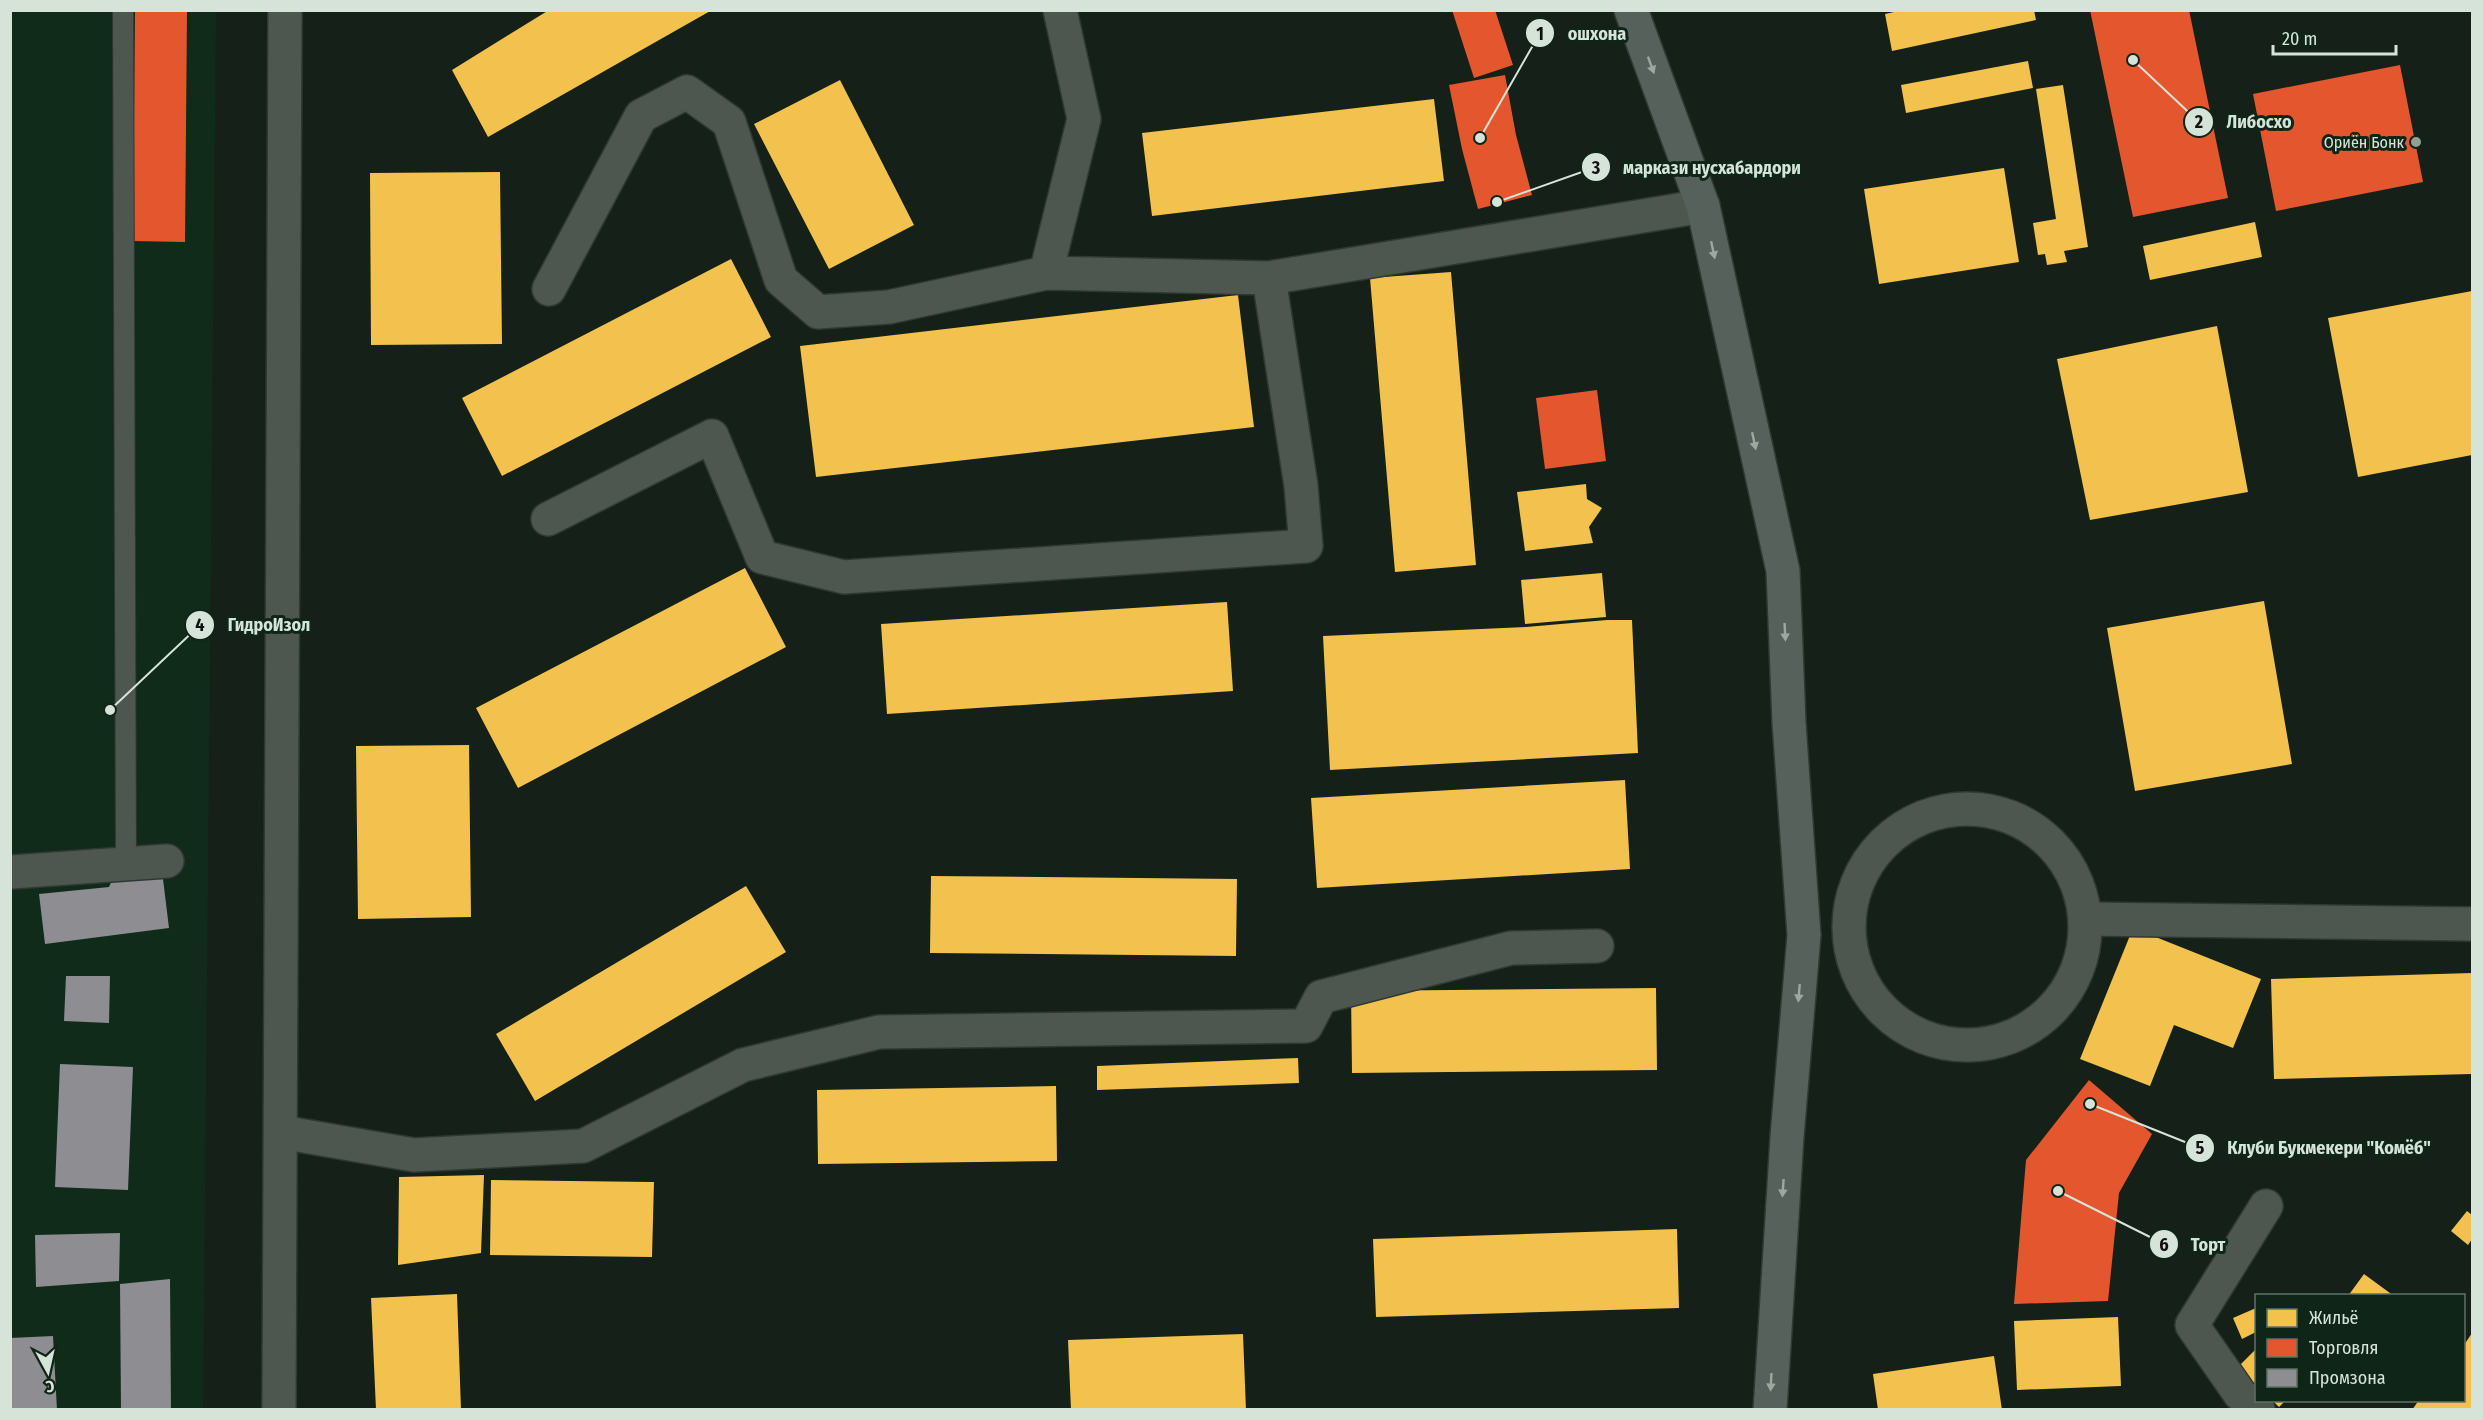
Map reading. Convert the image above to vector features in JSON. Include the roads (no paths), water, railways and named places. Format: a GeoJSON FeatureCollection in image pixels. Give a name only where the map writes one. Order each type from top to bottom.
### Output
{"type":"FeatureCollection","features":[{"type":"Feature","properties":{"kind":"main road"},"geometry":{"type":"LineString","coordinates":[[1631,10],[1703,206],[1783,571],[1789,723],[1804,935],[1787,1137],[1770,1410]]}},
{"type":"Feature","properties":{"kind":"street"},"geometry":{"type":"LineString","coordinates":[[279,1410],[285,10]]}},
{"type":"Feature","properties":{"kind":"street"},"geometry":{"type":"LineString","coordinates":[[1046,273],[1083,119],[1060,10]]}},
{"type":"Feature","properties":{"kind":"street"},"geometry":{"type":"LineString","coordinates":[[549,289],[641,116],[687,92],[729,122],[781,280],[818,312],[890,307],[1046,273],[1269,278],[1703,206]]}},
{"type":"Feature","properties":{"kind":"street"},"geometry":{"type":"LineString","coordinates":[[548,519],[712,436],[762,557],[844,577],[1306,546],[1301,486],[1269,278]]}},
{"type":"Feature","properties":{"kind":"street"},"geometry":{"type":"LineString","coordinates":[[1966,809],[2005,816],[2023,824],[2047,841],[2067,863],[2080,890],[2085,919],[2084,948],[2075,976],[2059,1002],[2038,1022],[2020,1032],[1983,1044],[1953,1045],[1925,1038],[1898,1023],[1876,1004],[1861,979],[1850,937],[1849,921],[1854,892],[1866,866],[1885,842],[1909,824],[1937,813],[1966,809]]}},
{"type":"Feature","properties":{"kind":"street"},"geometry":{"type":"LineString","coordinates":[[11,873],[167,861]]}},
{"type":"Feature","properties":{"kind":"street"},"geometry":{"type":"LineString","coordinates":[[2085,919],[2472,924]]}},
{"type":"Feature","properties":{"kind":"street"},"geometry":{"type":"LineString","coordinates":[[1804,935],[1850,937]]}},
{"type":"Feature","properties":{"kind":"street"},"geometry":{"type":"LineString","coordinates":[[281,1132],[414,1155],[584,1146],[743,1065],[879,1032],[1306,1026],[1321,997],[1511,948],[1597,946]]}},
{"type":"Feature","properties":{"kind":"street"},"geometry":{"type":"LineString","coordinates":[[2258,1410],[2240,1394],[2192,1325],[2266,1206]]}},
{"type":"Feature","properties":{"kind":"lane"},"geometry":{"type":"LineString","coordinates":[[123,10],[126,864]]}},
{"type":"Feature","properties":{"kind":"place","name":"Либосхо"},"geometry":{"type":"Point","coordinates":[2133,60]}},
{"type":"Feature","properties":{"kind":"place","name":"ошхона"},"geometry":{"type":"Point","coordinates":[1480,138]}},
{"type":"Feature","properties":{"kind":"place","name":"Ориён Бонк"},"geometry":{"type":"Point","coordinates":[2416,142]}},
{"type":"Feature","properties":{"kind":"place","name":"маркази нусхабардори"},"geometry":{"type":"Point","coordinates":[1497,202]}},
{"type":"Feature","properties":{"kind":"place","name":"ГидроИзол"},"geometry":{"type":"Point","coordinates":[110,710]}},
{"type":"Feature","properties":{"kind":"place","name":"Клуби Букмекери \"Комёб\""},"geometry":{"type":"Point","coordinates":[2090,1104]}},
{"type":"Feature","properties":{"kind":"place","name":"Торт"},"geometry":{"type":"Point","coordinates":[2058,1191]}}]}
